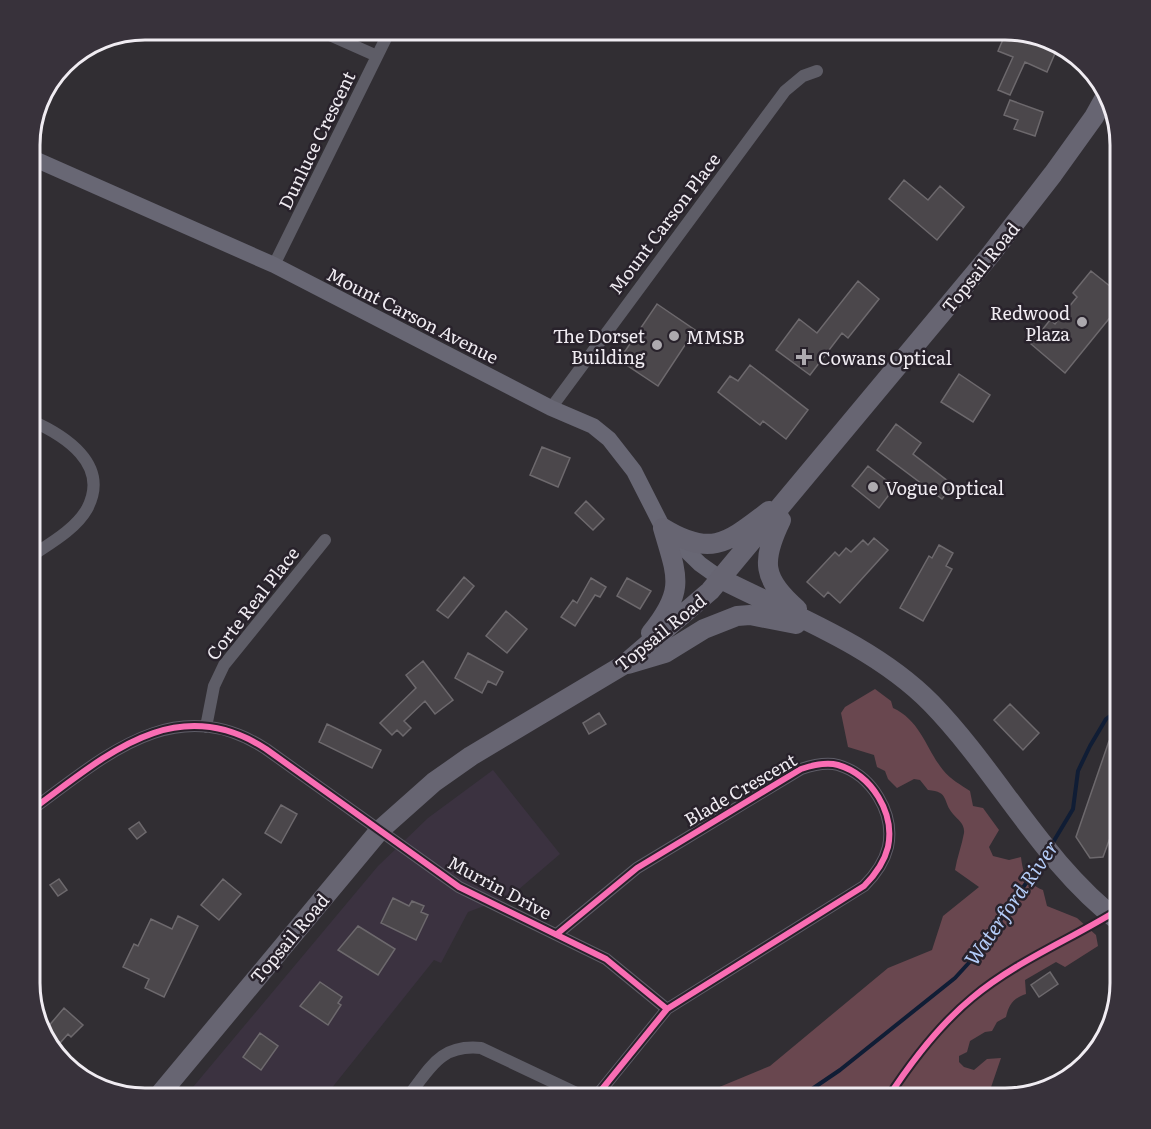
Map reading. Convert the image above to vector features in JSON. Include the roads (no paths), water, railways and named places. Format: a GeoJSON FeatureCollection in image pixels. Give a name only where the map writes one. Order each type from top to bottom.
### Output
{"type":"FeatureCollection","features":[{"type":"Feature","properties":{"kind":"main road","name":"Topsail Road"},"geometry":{"type":"LineString","coordinates":[[165,1088],[380,830],[434,782],[471,756],[625,664],[690,611],[721,579],[991,254],[1053,174],[1101,104]]}},
{"type":"Feature","properties":{"kind":"main road","name":"Mount Carson Avenue"},"geometry":{"type":"LineString","coordinates":[[41,162],[273,265],[551,408],[593,426],[609,440],[634,471],[663,528],[700,564],[721,579]]}},
{"type":"Feature","properties":{"kind":"main road"},"geometry":{"type":"LineString","coordinates":[[663,528],[683,540],[697,544],[717,543],[739,533],[795,491]]}},
{"type":"Feature","properties":{"kind":"main road"},"geometry":{"type":"LineString","coordinates":[[795,491],[770,541],[766,561],[776,589],[820,628]]}},
{"type":"Feature","properties":{"kind":"main road"},"geometry":{"type":"LineString","coordinates":[[625,664],[663,618],[677,587],[674,565],[663,528]]}},
{"type":"Feature","properties":{"kind":"main road"},"geometry":{"type":"LineString","coordinates":[[721,579],[820,628],[885,664],[931,703],[1037,839],[1056,861],[1110,913]]}},
{"type":"Feature","properties":{"kind":"main road"},"geometry":{"type":"LineString","coordinates":[[625,664],[665,654],[704,629],[737,616],[750,615],[820,628]]}},
{"type":"Feature","properties":{"kind":"street"},"geometry":{"type":"LineString","coordinates":[[342,40],[377,56]]}},
{"type":"Feature","properties":{"kind":"street","name":"Dunluce Crescent"},"geometry":{"type":"LineString","coordinates":[[273,265],[385,40]]}},
{"type":"Feature","properties":{"kind":"street","name":"Mount Carson Place"},"geometry":{"type":"LineString","coordinates":[[551,408],[784,91],[802,75],[817,71]]}},
{"type":"Feature","properties":{"kind":"street"},"geometry":{"type":"LineString","coordinates":[[41,425],[58,433],[76,446],[92,473],[87,508],[65,532],[41,549]]}},
{"type":"Feature","properties":{"kind":"street","name":"Corte Real Place"},"geometry":{"type":"LineString","coordinates":[[206,726],[214,686],[224,665],[325,540]]}},
{"type":"Feature","properties":{"kind":"street","name":"Murrin Drive"},"geometry":{"type":"LineString","coordinates":[[40,804],[135,738],[171,727],[206,726],[237,734],[256,743],[459,886],[606,959],[667,1009]]}},
{"type":"Feature","properties":{"kind":"street","name":"Blade Crescent"},"geometry":{"type":"LineString","coordinates":[[557,934],[637,868],[790,773],[814,765],[839,766],[870,785],[879,796],[884,808],[889,832],[884,858],[864,886],[667,1009],[603,1088]]}},
{"type":"Feature","properties":{"kind":"street"},"geometry":{"type":"LineString","coordinates":[[415,1088],[440,1058],[451,1049],[466,1047],[481,1048],[566,1088]]}},
{"type":"Feature","properties":{"kind":"waterway","name":"Waterford River"},"geometry":{"type":"LineString","coordinates":[[1052,844],[1073,809],[1078,771],[1090,746],[1110,716]]}},
{"type":"Feature","properties":{"kind":"waterway","name":"Waterford River"},"geometry":{"type":"LineString","coordinates":[[813,1088],[840,1070],[955,978],[976,955],[1045,856]]}},
{"type":"Feature","properties":{"kind":"place","name":"Redwood Plaza"},"geometry":{"type":"Point","coordinates":[1082,322]}},
{"type":"Feature","properties":{"kind":"place","name":"MMSB"},"geometry":{"type":"Point","coordinates":[674,336]}},
{"type":"Feature","properties":{"kind":"place","name":"The Dorset Building"},"geometry":{"type":"Point","coordinates":[657,345]}},
{"type":"Feature","properties":{"kind":"place","name":"Cowans Optical"},"geometry":{"type":"Point","coordinates":[804,357]}},
{"type":"Feature","properties":{"kind":"place","name":"Vogue Optical"},"geometry":{"type":"Point","coordinates":[873,487]}}]}
